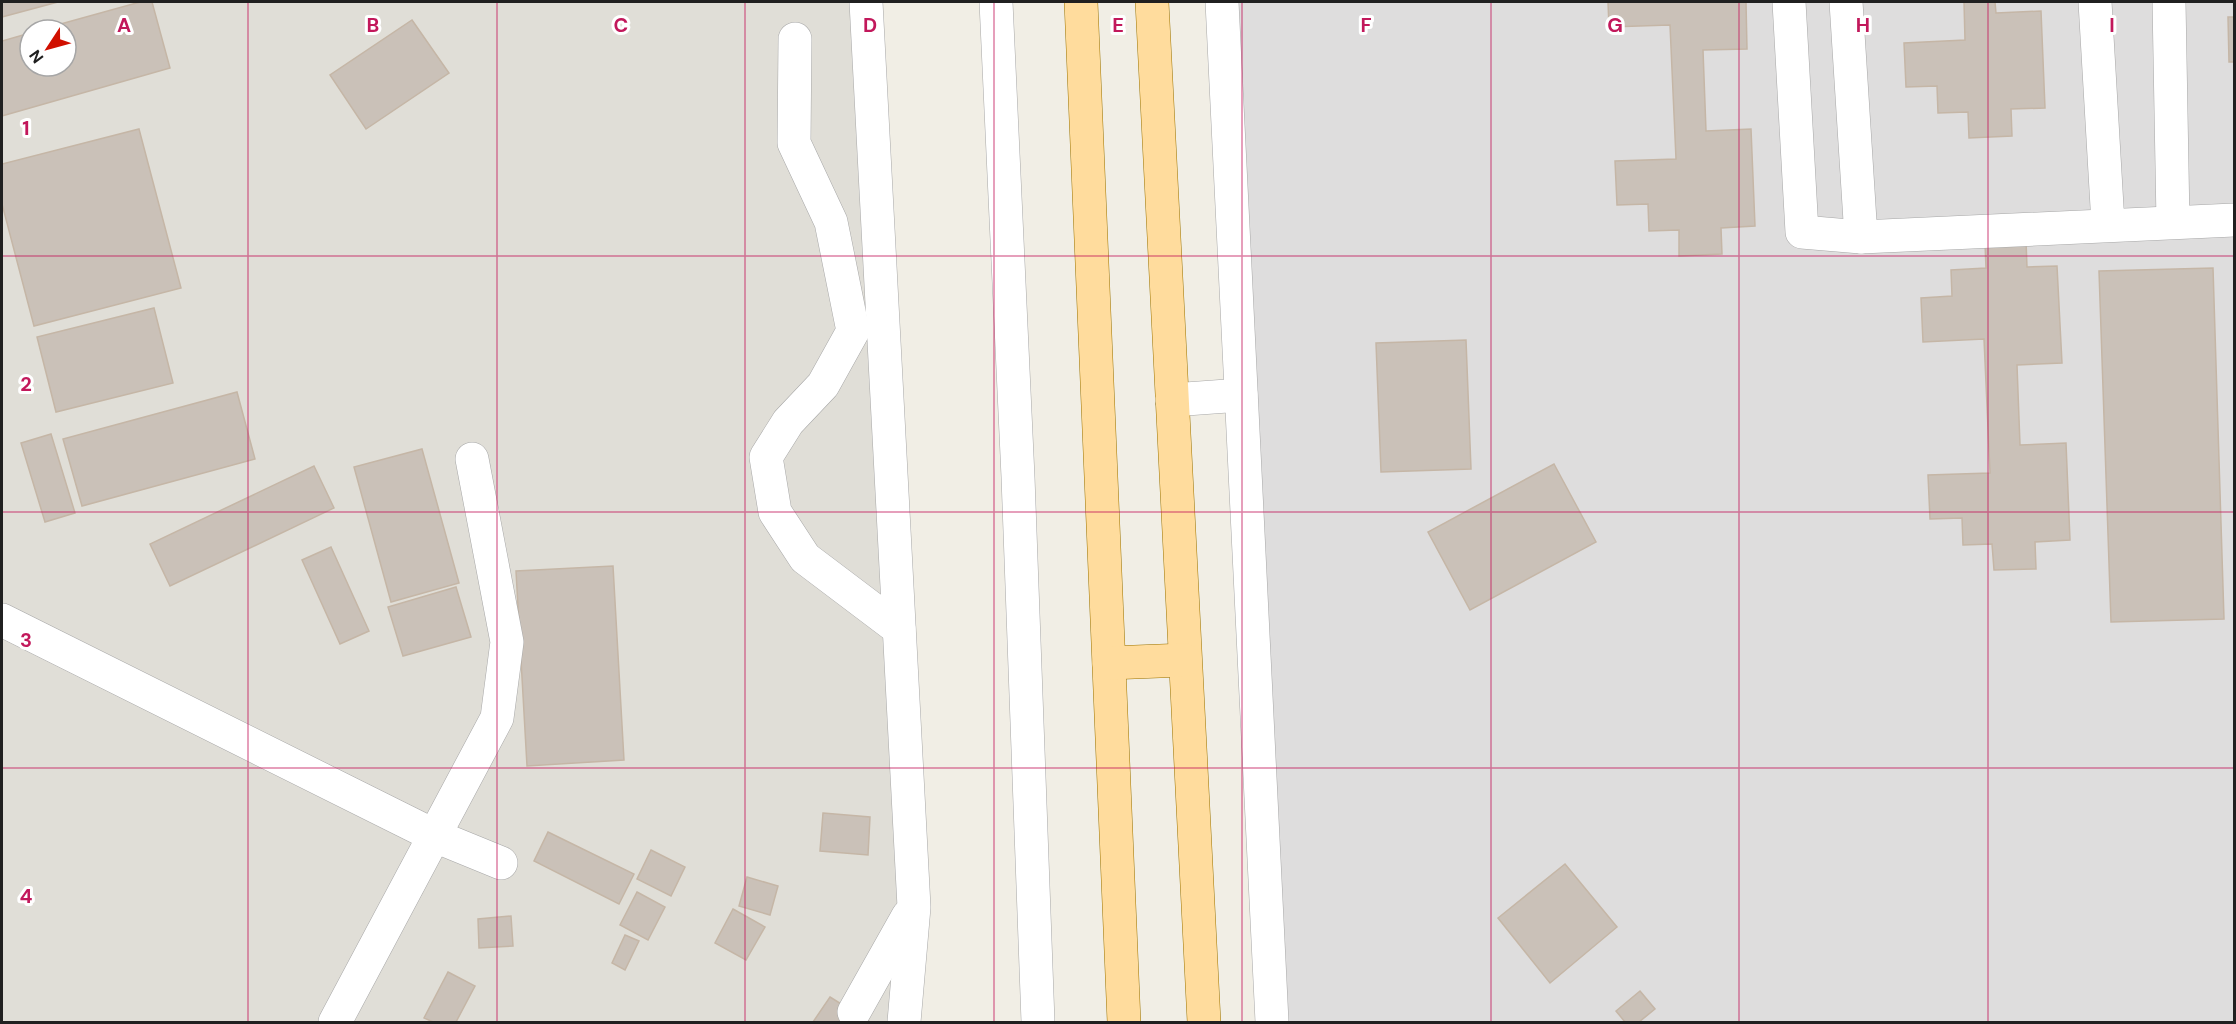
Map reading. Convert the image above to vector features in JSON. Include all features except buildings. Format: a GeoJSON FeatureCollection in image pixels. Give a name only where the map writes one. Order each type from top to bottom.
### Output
{"type":"FeatureCollection","features":[{"type":"Feature","properties":{"kind":"main road"},"geometry":{"type":"LineString","coordinates":[[1081,2],[1124,1023]]}},
{"type":"Feature","properties":{"kind":"main road"},"geometry":{"type":"LineString","coordinates":[[1152,2],[1203,1023]]}},
{"type":"Feature","properties":{"kind":"main road"},"geometry":{"type":"LineString","coordinates":[[1109,663],[1185,660]]}},
{"type":"Feature","properties":{"kind":"street"},"geometry":{"type":"LineString","coordinates":[[866,2],[914,907],[904,1023]]}},
{"type":"Feature","properties":{"kind":"street"},"geometry":{"type":"LineString","coordinates":[[996,2],[1018,477],[1038,1023]]}},
{"type":"Feature","properties":{"kind":"street"},"geometry":{"type":"LineString","coordinates":[[1222,2],[1272,1023]]}},
{"type":"Feature","properties":{"kind":"street"},"geometry":{"type":"LineString","coordinates":[[1789,2],[1802,232],[1861,237],[2235,220]]}},
{"type":"Feature","properties":{"kind":"street"},"geometry":{"type":"LineString","coordinates":[[1846,2],[1861,237]]}},
{"type":"Feature","properties":{"kind":"street"},"geometry":{"type":"LineString","coordinates":[[2095,2],[2108,224]]}},
{"type":"Feature","properties":{"kind":"street"},"geometry":{"type":"LineString","coordinates":[[2169,2],[2174,222]]}},
{"type":"Feature","properties":{"kind":"street"},"geometry":{"type":"LineString","coordinates":[[795,39],[794,142],[831,222],[853,331],[823,385],[788,422],[766,457],[775,512],[805,558],[899,629]]}},
{"type":"Feature","properties":{"kind":"street"},"geometry":{"type":"LineString","coordinates":[[1172,400],[1241,395]]}},
{"type":"Feature","properties":{"kind":"street"},"geometry":{"type":"LineString","coordinates":[[335,1023],[497,718],[507,642],[472,459]]}},
{"type":"Feature","properties":{"kind":"street"},"geometry":{"type":"LineString","coordinates":[[2,620],[435,836],[501,863]]}},
{"type":"Feature","properties":{"kind":"street"},"geometry":{"type":"LineString","coordinates":[[854,1012],[914,907]]}},
{"type":"Feature","properties":{"kind":"shaded area"},"geometry":{"type":"Polygon","coordinates":[[[2,2],[866,2],[904,1022],[2,1022],[2,2]]]}},
{"type":"Feature","properties":{"kind":"shaded area"},"geometry":{"type":"Polygon","coordinates":[[[1228,2],[2234,2],[2234,1022],[1284,1022],[1228,2]]]}}]}
